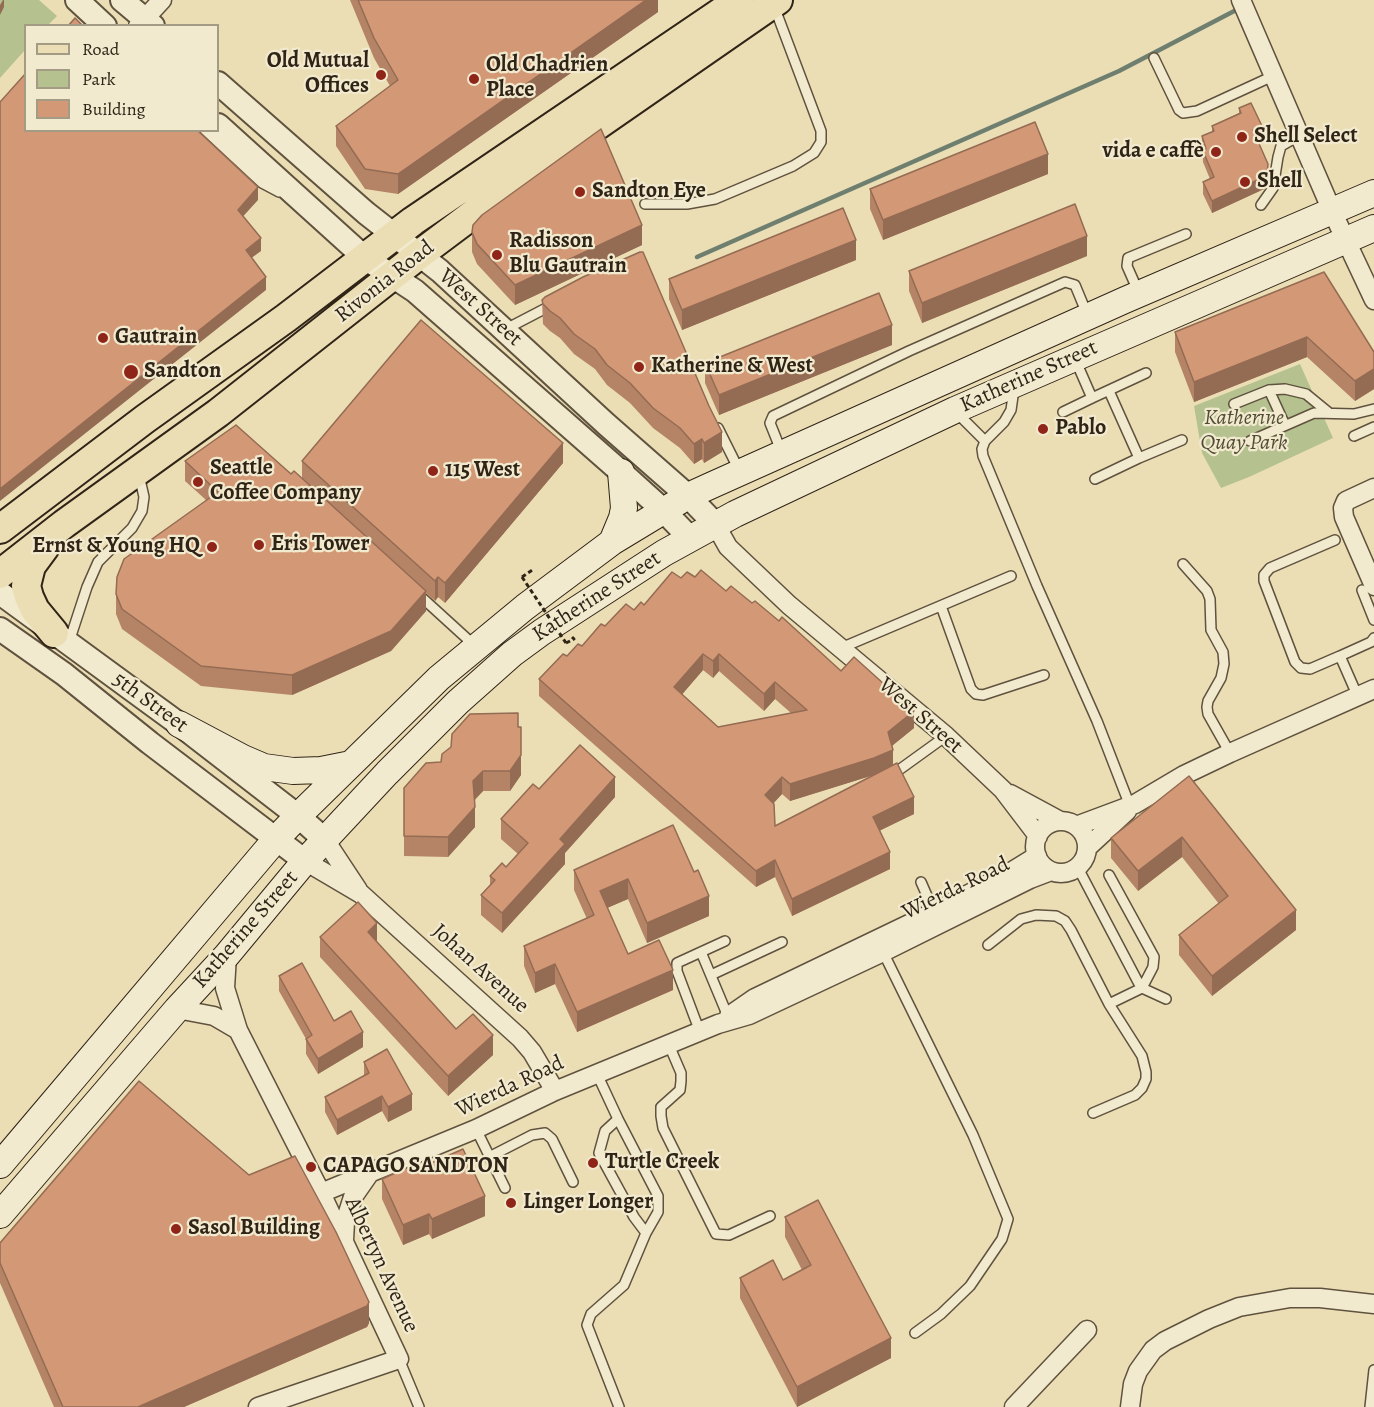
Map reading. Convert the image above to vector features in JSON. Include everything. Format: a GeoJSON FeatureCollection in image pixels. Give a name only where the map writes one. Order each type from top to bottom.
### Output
{"type":"FeatureCollection","features":[{"type":"Feature","properties":{"kind":"main road","name":"Rivonia Road"},"geometry":{"type":"LineString","coordinates":[[0,529],[146,419],[286,318],[413,221],[740,0]]}},
{"type":"Feature","properties":{"kind":"main road","name":"Rivonia Road"},"geometry":{"type":"LineString","coordinates":[[0,574],[64,524],[222,417],[292,355],[524,176],[776,2]]}},
{"type":"Feature","properties":{"kind":"main road","name":"Katherine Street"},"geometry":{"type":"LineString","coordinates":[[0,1165],[12,1138],[298,816],[439,678],[525,607],[612,542],[688,496],[1139,293],[1374,193]]}},
{"type":"Feature","properties":{"kind":"main road"},"geometry":{"type":"LineString","coordinates":[[1332,211],[1374,205]]}},
{"type":"Feature","properties":{"kind":"main road","name":"Katherine Street"},"geometry":{"type":"LineString","coordinates":[[3,1205],[177,1008],[227,955],[305,861],[458,702],[512,654],[542,632],[715,524],[1015,383],[1374,228]]}},
{"type":"Feature","properties":{"kind":"main road"},"geometry":{"type":"LineString","coordinates":[[688,496],[721,490],[765,472],[1321,232],[1329,232],[1347,240]]}},
{"type":"Feature","properties":{"kind":"main road"},"geometry":{"type":"LineString","coordinates":[[146,419],[159,424],[172,423],[191,412],[259,362],[274,355],[292,355]]}},
{"type":"Feature","properties":{"kind":"main road"},"geometry":{"type":"LineString","coordinates":[[612,542],[624,508],[621,472]]}},
{"type":"Feature","properties":{"kind":"main road"},"geometry":{"type":"LineString","coordinates":[[61,638],[35,610],[28,597],[26,586],[31,566],[64,524]]}},
{"type":"Feature","properties":{"kind":"main road"},"geometry":{"type":"LineString","coordinates":[[179,724],[264,767],[293,771],[321,770],[351,764]]}},
{"type":"Feature","properties":{"kind":"street"},"geometry":{"type":"LineString","coordinates":[[76,0],[103,24]]}},
{"type":"Feature","properties":{"kind":"street"},"geometry":{"type":"LineString","coordinates":[[123,0],[145,23],[162,0]]}},
{"type":"Feature","properties":{"kind":"street"},"geometry":{"type":"LineString","coordinates":[[1241,0],[1332,211],[1374,300]]}},
{"type":"Feature","properties":{"kind":"street","name":"West Street"},"geometry":{"type":"LineString","coordinates":[[219,84],[366,213],[420,254],[688,496],[715,524],[728,547],[789,605],[946,736],[1004,790],[1038,836]]}},
{"type":"Feature","properties":{"kind":"street","name":"West Street"},"geometry":{"type":"LineString","coordinates":[[219,126],[365,258],[415,291],[621,472],[690,538]]}},
{"type":"Feature","properties":{"kind":"street"},"geometry":{"type":"LineString","coordinates":[[1368,588],[1343,508],[1346,501],[1374,488]]}},
{"type":"Feature","properties":{"kind":"street"},"geometry":{"type":"LineString","coordinates":[[690,538],[728,547]]}},
{"type":"Feature","properties":{"kind":"street","name":"5th Street"},"geometry":{"type":"LineString","coordinates":[[0,593],[179,724],[298,816],[325,840]]}},
{"type":"Feature","properties":{"kind":"street","name":"5th Street"},"geometry":{"type":"LineString","coordinates":[[0,629],[64,674],[305,861]]}},
{"type":"Feature","properties":{"kind":"street"},"geometry":{"type":"LineString","coordinates":[[1132,805],[1088,847],[1086,855],[1077,868],[1069,872],[1051,871],[1037,856],[1035,849],[1038,836],[1049,824],[1068,824],[1132,805],[1184,775],[1366,693]]}},
{"type":"Feature","properties":{"kind":"street","name":"West Street"},"geometry":{"type":"LineString","coordinates":[[1004,790],[1068,824]]}},
{"type":"Feature","properties":{"kind":"street"},"geometry":{"type":"LineString","coordinates":[[1068,824],[1082,832],[1088,847]]}},
{"type":"Feature","properties":{"kind":"street","name":"Johan Avenue"},"geometry":{"type":"LineString","coordinates":[[325,840],[361,894]]}},
{"type":"Feature","properties":{"kind":"street","name":"Wierda Road"},"geometry":{"type":"LineString","coordinates":[[937,918],[1037,856]]}},
{"type":"Feature","properties":{"kind":"street","name":"Johan Avenue"},"geometry":{"type":"LineString","coordinates":[[305,861],[361,894],[520,1038],[532,1052],[555,1091]]}},
{"type":"Feature","properties":{"kind":"street","name":"Wierda Road"},"geometry":{"type":"LineString","coordinates":[[321,1193],[476,1129],[555,1091],[725,1021],[755,998],[811,979],[937,918],[1051,871]]}},
{"type":"Feature","properties":{"kind":"street","name":"Albertyn Avenue"},"geometry":{"type":"LineString","coordinates":[[227,955],[225,988],[238,1030],[321,1193],[399,1359]]}},
{"type":"Feature","properties":{"kind":"street"},"geometry":{"type":"LineString","coordinates":[[177,1008],[214,1016],[238,1030]]}},
{"type":"Feature","properties":{"kind":"street"},"geometry":{"type":"LineString","coordinates":[[344,1240],[345,1222],[353,1197],[370,1173]]}},
{"type":"Feature","properties":{"kind":"street"},"geometry":{"type":"LineString","coordinates":[[1130,1407],[1133,1384],[1138,1371],[1153,1350],[1165,1341],[1209,1319],[1239,1307],[1290,1298],[1320,1298],[1374,1304]]}},
{"type":"Feature","properties":{"kind":"street"},"geometry":{"type":"LineString","coordinates":[[1014,1407],[1087,1330]]}},
{"type":"Feature","properties":{"kind":"street"},"geometry":{"type":"LineString","coordinates":[[258,1407],[399,1359]]}},
{"type":"Feature","properties":{"kind":"lane"},"geometry":{"type":"LineString","coordinates":[[645,204],[687,204],[715,199],[793,166],[814,153],[820,142],[820,130],[776,2]]}},
{"type":"Feature","properties":{"kind":"lane"},"geometry":{"type":"LineString","coordinates":[[1154,58],[1179,110],[1183,112],[1197,111],[1273,76]]}},
{"type":"Feature","properties":{"kind":"lane"},"geometry":{"type":"LineString","coordinates":[[207,132],[262,183],[303,204]]}},
{"type":"Feature","properties":{"kind":"lane"},"geometry":{"type":"LineString","coordinates":[[1261,205],[1273,188],[1281,146],[1300,135]]}},
{"type":"Feature","properties":{"kind":"lane"},"geometry":{"type":"LineString","coordinates":[[1139,293],[1127,266],[1128,258],[1186,234]]}},
{"type":"Feature","properties":{"kind":"lane"},"geometry":{"type":"LineString","coordinates":[[783,454],[770,423],[773,416],[909,351],[1065,282],[1075,285],[1088,316]]}},
{"type":"Feature","properties":{"kind":"lane"},"geometry":{"type":"LineString","coordinates":[[504,330],[565,298]]}},
{"type":"Feature","properties":{"kind":"lane"},"geometry":{"type":"LineString","coordinates":[[1074,357],[1092,398]]}},
{"type":"Feature","properties":{"kind":"lane"},"geometry":{"type":"LineString","coordinates":[[1063,412],[1146,373]]}},
{"type":"Feature","properties":{"kind":"lane"},"geometry":{"type":"LineString","coordinates":[[1015,383],[1011,410],[1004,422],[985,441],[982,449],[983,456],[1132,805]]}},
{"type":"Feature","properties":{"kind":"lane"},"geometry":{"type":"LineString","coordinates":[[1234,404],[1269,390],[1285,388],[1306,394],[1328,412]]}},
{"type":"Feature","properties":{"kind":"lane"},"geometry":{"type":"LineString","coordinates":[[1108,390],[1139,458]]}},
{"type":"Feature","properties":{"kind":"lane"},"geometry":{"type":"LineString","coordinates":[[1269,390],[1285,425]]}},
{"type":"Feature","properties":{"kind":"lane"},"geometry":{"type":"LineString","coordinates":[[1250,441],[1310,414],[1328,412],[1354,414],[1374,409]]}},
{"type":"Feature","properties":{"kind":"lane"},"geometry":{"type":"LineString","coordinates":[[955,410],[985,441]]}},
{"type":"Feature","properties":{"kind":"lane"},"geometry":{"type":"LineString","coordinates":[[716,423],[740,473]]}},
{"type":"Feature","properties":{"kind":"lane"},"geometry":{"type":"LineString","coordinates":[[1354,436],[1374,427]]}},
{"type":"Feature","properties":{"kind":"lane"},"geometry":{"type":"LineString","coordinates":[[1095,479],[1182,440]]}},
{"type":"Feature","properties":{"kind":"lane"},"geometry":{"type":"LineString","coordinates":[[61,638],[98,562],[132,528],[142,511],[144,497],[138,472]]}},
{"type":"Feature","properties":{"kind":"lane"},"geometry":{"type":"LineString","coordinates":[[1335,540],[1270,568],[1264,575],[1264,581],[1294,662],[1301,668],[1310,669],[1371,642],[1374,638]]}},
{"type":"Feature","properties":{"kind":"lane"},"geometry":{"type":"LineString","coordinates":[[1184,564],[1207,591],[1210,599],[1211,630],[1223,652],[1224,664],[1221,678],[1207,707],[1208,714],[1230,753]]}},
{"type":"Feature","properties":{"kind":"lane"},"geometry":{"type":"LineString","coordinates":[[841,648],[1011,576]]}},
{"type":"Feature","properties":{"kind":"lane"},"geometry":{"type":"LineString","coordinates":[[407,585],[476,647]]}},
{"type":"Feature","properties":{"kind":"lane"},"geometry":{"type":"LineString","coordinates":[[1368,588],[1374,620]]}},
{"type":"Feature","properties":{"kind":"lane"},"geometry":{"type":"LineString","coordinates":[[940,606],[971,689],[976,694],[983,695],[1044,675]]}},
{"type":"Feature","properties":{"kind":"lane"},"geometry":{"type":"LineString","coordinates":[[1340,656],[1366,693]]}},
{"type":"Feature","properties":{"kind":"lane"},"geometry":{"type":"LineString","coordinates":[[887,777],[898,772],[946,736]]}},
{"type":"Feature","properties":{"kind":"lane"},"geometry":{"type":"LineString","coordinates":[[1077,868],[1142,987],[1166,999]]}},
{"type":"Feature","properties":{"kind":"lane"},"geometry":{"type":"LineString","coordinates":[[1109,875],[1154,957],[1153,967],[1142,987],[1109,1004]]}},
{"type":"Feature","properties":{"kind":"lane"},"geometry":{"type":"LineString","coordinates":[[921,882],[937,918]]}},
{"type":"Feature","properties":{"kind":"lane"},"geometry":{"type":"LineString","coordinates":[[988,945],[1021,919],[1036,915],[1056,916],[1065,921],[1071,930],[1109,1004],[1142,1056],[1146,1079],[1142,1088],[1135,1095],[1093,1113]]}},
{"type":"Feature","properties":{"kind":"lane"},"geometry":{"type":"LineString","coordinates":[[700,1032],[677,966],[680,961],[725,941]]}},
{"type":"Feature","properties":{"kind":"lane"},"geometry":{"type":"LineString","coordinates":[[711,975],[782,942]]}},
{"type":"Feature","properties":{"kind":"lane"},"geometry":{"type":"LineString","coordinates":[[879,946],[970,1127],[1008,1219],[1002,1239],[970,1286],[941,1314],[915,1334]]}},
{"type":"Feature","properties":{"kind":"lane"},"geometry":{"type":"LineString","coordinates":[[701,952],[711,975],[725,1021]]}},
{"type":"Feature","properties":{"kind":"lane"},"geometry":{"type":"LineString","coordinates":[[669,1045],[681,1073],[681,1081],[680,1090],[661,1107],[663,1128],[716,1234],[729,1235],[770,1216]]}},
{"type":"Feature","properties":{"kind":"lane"},"geometry":{"type":"LineString","coordinates":[[597,1074],[658,1196],[658,1212],[646,1233],[624,1285],[591,1314],[587,1325],[620,1407]]}},
{"type":"Feature","properties":{"kind":"lane"},"geometry":{"type":"LineString","coordinates":[[618,1119],[604,1131],[599,1153],[634,1217],[646,1233]]}},
{"type":"Feature","properties":{"kind":"lane"},"geometry":{"type":"LineString","coordinates":[[476,1129],[506,1188]]}},
{"type":"Feature","properties":{"kind":"lane"},"geometry":{"type":"LineString","coordinates":[[489,1156],[532,1135],[545,1133],[552,1139],[573,1182]]}},
{"type":"Feature","properties":{"kind":"lane"},"geometry":{"type":"LineString","coordinates":[[399,1359],[419,1407]]}},
{"type":"Feature","properties":{"kind":"lane"},"geometry":{"type":"LineString","coordinates":[[1370,1407],[1374,1370]]}},
{"type":"Feature","properties":{"kind":"path"},"geometry":{"type":"LineString","coordinates":[[534,569],[522,577],[566,643]]}},
{"type":"Feature","properties":{"kind":"green space"},"geometry":{"type":"Polygon","coordinates":[[[0,0],[39,0],[57,16],[49,24],[24,24],[24,51],[0,78],[0,0]]]}},
{"type":"Feature","properties":{"kind":"green space","name":"Katherine Quay Park"},"geometry":{"type":"Polygon","coordinates":[[[1300,364],[1333,438],[1221,488],[1202,453],[1194,406],[1300,364]]]}},
{"type":"Feature","properties":{"kind":"building","name":"Old Chadrien Place"},"geometry":{"type":"Polygon","coordinates":[[[358,0],[646,0],[398,174],[365,169],[336,126],[398,80],[374,38],[358,0]]]}},
{"type":"Feature","properties":{"kind":"building"},"geometry":{"type":"Polygon","coordinates":[[[75,18],[81,24],[70,24],[75,18]]]}},
{"type":"Feature","properties":{"kind":"building","name":"Gautrain"},"geometry":{"type":"Polygon","coordinates":[[[24,75],[24,132],[199,132],[258,187],[238,210],[261,238],[246,250],[266,277],[0,489],[0,102],[24,75]]]}},
{"type":"Feature","properties":{"kind":"building"},"geometry":{"type":"Polygon","coordinates":[[[1251,103],[1262,126],[1253,130],[1268,164],[1267,174],[1212,201],[1203,182],[1214,177],[1203,151],[1206,149],[1202,136],[1214,131],[1212,126],[1241,113],[1239,108],[1251,103]]]}},
{"type":"Feature","properties":{"kind":"building"},"geometry":{"type":"Polygon","coordinates":[[[1035,122],[1048,154],[883,220],[870,189],[1035,122]]]}},
{"type":"Feature","properties":{"kind":"building","name":"Sandton Eye"},"geometry":{"type":"Polygon","coordinates":[[[601,129],[642,225],[515,285],[477,244],[472,232],[473,225],[482,215],[601,129]]]}},
{"type":"Feature","properties":{"kind":"building"},"geometry":{"type":"Polygon","coordinates":[[[1075,204],[1087,236],[922,303],[909,271],[1075,204]]]}},
{"type":"Feature","properties":{"kind":"building"},"geometry":{"type":"Polygon","coordinates":[[[843,208],[856,240],[682,310],[669,279],[843,208]]]}},
{"type":"Feature","properties":{"kind":"building","name":"Katherine & West"},"geometry":{"type":"Polygon","coordinates":[[[643,252],[722,432],[704,443],[702,439],[694,444],[680,428],[653,408],[630,383],[607,365],[595,349],[574,334],[543,304],[542,300],[545,297],[583,277],[643,252]]]}},
{"type":"Feature","properties":{"kind":"building"},"geometry":{"type":"Polygon","coordinates":[[[1324,272],[1374,352],[1374,369],[1355,381],[1307,337],[1194,382],[1175,332],[1324,272]]]}},
{"type":"Feature","properties":{"kind":"building"},"geometry":{"type":"Polygon","coordinates":[[[879,293],[892,325],[719,395],[705,363],[879,293]]]}},
{"type":"Feature","properties":{"kind":"building","name":"115 West"},"geometry":{"type":"Polygon","coordinates":[[[421,320],[563,443],[445,583],[438,577],[435,581],[302,461],[421,320]]]}},
{"type":"Feature","properties":{"kind":"building","name":"Eris Tower"},"geometry":{"type":"Polygon","coordinates":[[[236,425],[291,474],[294,471],[426,591],[391,631],[292,675],[201,666],[122,609],[116,594],[117,577],[124,559],[218,492],[185,461],[236,425]]]}},
{"type":"Feature","properties":{"kind":"building"},"geometry":{"type":"Polygon","coordinates":[[[701,570],[726,591],[731,586],[752,603],[755,601],[779,621],[782,617],[841,671],[854,657],[914,711],[888,732],[893,750],[790,784],[782,777],[765,795],[774,804],[775,826],[897,763],[914,797],[873,817],[890,852],[792,899],[775,860],[756,871],[539,679],[563,654],[567,656],[578,644],[582,646],[601,624],[605,626],[626,604],[634,610],[641,602],[644,605],[672,572],[681,578],[687,572],[695,577],[701,570]],[[703,654],[674,687],[718,727],[807,710],[775,682],[764,694],[719,654],[713,661],[703,654]]]}},
{"type":"Feature","properties":{"kind":"building"},"geometry":{"type":"Polygon","coordinates":[[[518,713],[518,727],[521,727],[521,755],[510,771],[483,771],[473,781],[475,807],[448,837],[404,836],[404,788],[426,763],[441,762],[442,754],[451,747],[452,734],[470,714],[518,713]]]}},
{"type":"Feature","properties":{"kind":"building"},"geometry":{"type":"Polygon","coordinates":[[[580,745],[615,777],[560,839],[565,844],[502,913],[481,895],[495,880],[490,876],[502,863],[506,867],[528,843],[501,819],[533,784],[539,789],[580,745]]]}},
{"type":"Feature","properties":{"kind":"building"},"geometry":{"type":"Polygon","coordinates":[[[1189,776],[1296,910],[1212,976],[1179,935],[1228,896],[1182,837],[1138,871],[1111,838],[1189,776]]]}},
{"type":"Feature","properties":{"kind":"building"},"geometry":{"type":"Polygon","coordinates":[[[673,825],[694,872],[698,870],[709,896],[647,923],[628,879],[600,891],[628,954],[659,940],[673,970],[577,1012],[555,964],[535,973],[524,946],[594,915],[574,870],[673,825]]]}},
{"type":"Feature","properties":{"kind":"building"},"geometry":{"type":"Polygon","coordinates":[[[358,902],[377,923],[368,932],[456,1029],[473,1014],[493,1035],[448,1076],[320,937],[358,902]]]}},
{"type":"Feature","properties":{"kind":"building"},"geometry":{"type":"Polygon","coordinates":[[[302,963],[334,1021],[351,1011],[363,1032],[318,1059],[306,1039],[312,1035],[279,976],[302,963]]]}},
{"type":"Feature","properties":{"kind":"building"},"geometry":{"type":"Polygon","coordinates":[[[387,1049],[412,1094],[388,1107],[382,1096],[337,1120],[325,1097],[369,1073],[364,1062],[387,1049]]]}},
{"type":"Feature","properties":{"kind":"building","name":"Sasol Building"},"geometry":{"type":"Polygon","coordinates":[[[139,1081],[249,1175],[295,1156],[336,1232],[369,1302],[367,1306],[138,1407],[63,1407],[0,1263],[0,1243],[139,1081]]]}},
{"type":"Feature","properties":{"kind":"building"},"geometry":{"type":"Polygon","coordinates":[[[463,1149],[485,1196],[432,1219],[429,1214],[403,1225],[382,1179],[418,1163],[420,1168],[463,1149]]]}},
{"type":"Feature","properties":{"kind":"building"},"geometry":{"type":"Polygon","coordinates":[[[818,1200],[891,1338],[797,1387],[740,1278],[773,1260],[783,1280],[811,1265],[785,1217],[818,1200]]]}},
{"type":"Feature","properties":{"kind":"waterway"},"geometry":{"type":"LineString","coordinates":[[697,257],[1119,71],[1240,8]]}},
{"type":"Feature","properties":{"kind":"place","name":"Old Mutual Offices"},"geometry":{"type":"Point","coordinates":[381,75]}},
{"type":"Feature","properties":{"kind":"place","name":"Old Chadrien Place"},"geometry":{"type":"Point","coordinates":[474,79]}},
{"type":"Feature","properties":{"kind":"place","name":"Shell Select"},"geometry":{"type":"Point","coordinates":[1242,137]}},
{"type":"Feature","properties":{"kind":"place","name":"vida e caffè"},"geometry":{"type":"Point","coordinates":[1216,152]}},
{"type":"Feature","properties":{"kind":"place","name":"Shell"},"geometry":{"type":"Point","coordinates":[1245,182]}},
{"type":"Feature","properties":{"kind":"place","name":"Sandton Eye"},"geometry":{"type":"Point","coordinates":[580,192]}},
{"type":"Feature","properties":{"kind":"place","name":"Radisson Blu Gautrain"},"geometry":{"type":"Point","coordinates":[497,255]}},
{"type":"Feature","properties":{"kind":"place","name":"Gautrain"},"geometry":{"type":"Point","coordinates":[103,338]}},
{"type":"Feature","properties":{"kind":"place","name":"Katherine & West"},"geometry":{"type":"Point","coordinates":[639,367]}},
{"type":"Feature","properties":{"kind":"place","name":"Sandton"},"geometry":{"type":"Point","coordinates":[131,372]}},
{"type":"Feature","properties":{"kind":"place","name":"Pablo"},"geometry":{"type":"Point","coordinates":[1043,429]}},
{"type":"Feature","properties":{"kind":"place","name":"115 West"},"geometry":{"type":"Point","coordinates":[433,471]}},
{"type":"Feature","properties":{"kind":"place","name":"Seattle Coffee Company"},"geometry":{"type":"Point","coordinates":[198,482]}},
{"type":"Feature","properties":{"kind":"place","name":"Eris Tower"},"geometry":{"type":"Point","coordinates":[259,545]}},
{"type":"Feature","properties":{"kind":"place","name":"Ernst & Young HQ"},"geometry":{"type":"Point","coordinates":[212,547]}},
{"type":"Feature","properties":{"kind":"place","name":"Turtle Creek"},"geometry":{"type":"Point","coordinates":[593,1163]}},
{"type":"Feature","properties":{"kind":"place","name":"CAPAGO SANDTON"},"geometry":{"type":"Point","coordinates":[311,1167]}},
{"type":"Feature","properties":{"kind":"place","name":"Linger Longer"},"geometry":{"type":"Point","coordinates":[511,1203]}},
{"type":"Feature","properties":{"kind":"place","name":"Sasol Building"},"geometry":{"type":"Point","coordinates":[176,1229]}}]}
